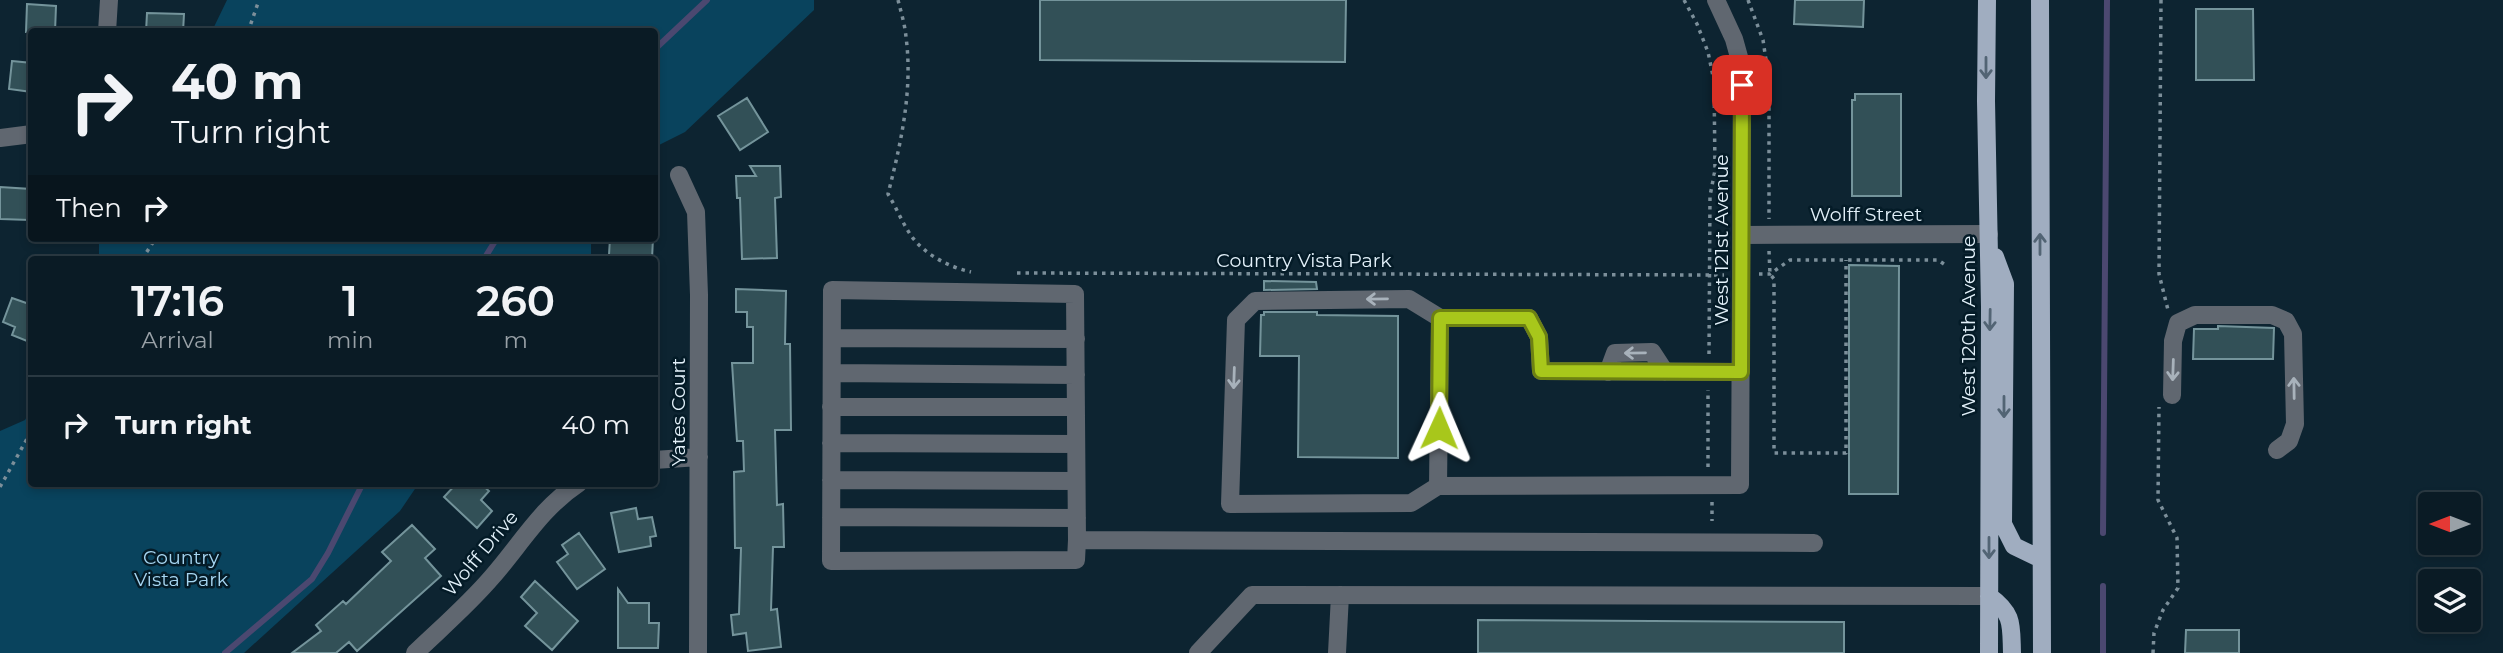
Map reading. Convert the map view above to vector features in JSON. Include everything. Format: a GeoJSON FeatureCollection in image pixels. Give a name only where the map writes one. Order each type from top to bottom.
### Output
{"type":"FeatureCollection","features":[{"type":"Feature","properties":{"kind":"main road","name":"West 120th Avenue"},"geometry":{"type":"LineString","coordinates":[[1987,0],[1986,101],[1990,239],[1989,653]]}},
{"type":"Feature","properties":{"kind":"main road"},"geometry":{"type":"LineString","coordinates":[[2040,0],[2042,653]]}},
{"type":"Feature","properties":{"kind":"main road"},"geometry":{"type":"LineString","coordinates":[[1990,239],[2005,284],[2003,524],[2014,547],[2041,559]]}},
{"type":"Feature","properties":{"kind":"main road"},"geometry":{"type":"LineString","coordinates":[[1989,596],[2003,606],[2011,621],[2012,653]]}},
{"type":"Feature","properties":{"kind":"street"},"geometry":{"type":"LineString","coordinates":[[107,28],[109,0]]}},
{"type":"Feature","properties":{"kind":"street","name":"West 121st Avenue"},"geometry":{"type":"LineString","coordinates":[[1710,485],[1740,485],[1742,85],[1740,63],[1731,31],[1716,0]]}},
{"type":"Feature","properties":{"kind":"street"},"geometry":{"type":"LineString","coordinates":[[0,138],[28,134]]}},
{"type":"Feature","properties":{"kind":"street","name":"Yates Court"},"geometry":{"type":"LineString","coordinates":[[679,175],[696,212],[699,295],[698,653]]}},
{"type":"Feature","properties":{"kind":"street","name":"Wolff Street"},"geometry":{"type":"LineString","coordinates":[[1742,235],[1990,239]]}},
{"type":"Feature","properties":{"kind":"street"},"geometry":{"type":"LineString","coordinates":[[832,290],[1075,294],[1076,560],[831,561],[832,338],[832,290]]}},
{"type":"Feature","properties":{"kind":"street"},"geometry":{"type":"LineString","coordinates":[[1710,485],[1438,486],[1411,503],[1230,504],[1236,320],[1255,301],[1409,299],[1440,318],[1529,318],[1539,337],[1541,371],[1741,372]]}},
{"type":"Feature","properties":{"kind":"street"},"geometry":{"type":"LineString","coordinates":[[2172,395],[2174,341],[2178,323],[2195,315],[2272,315],[2286,321],[2293,334],[2295,424],[2289,441],[2277,450]]}},
{"type":"Feature","properties":{"kind":"street"},"geometry":{"type":"LineString","coordinates":[[1438,486],[1440,318]]}},
{"type":"Feature","properties":{"kind":"street"},"geometry":{"type":"LineString","coordinates":[[832,338],[1076,339]]}},
{"type":"Feature","properties":{"kind":"street"},"geometry":{"type":"LineString","coordinates":[[832,373],[1076,375]]}},
{"type":"Feature","properties":{"kind":"street"},"geometry":{"type":"LineString","coordinates":[[831,407],[1076,407]]}},
{"type":"Feature","properties":{"kind":"street"},"geometry":{"type":"LineString","coordinates":[[831,443],[1076,444]]}},
{"type":"Feature","properties":{"kind":"street"},"geometry":{"type":"LineString","coordinates":[[658,460],[699,457]]}},
{"type":"Feature","properties":{"kind":"street"},"geometry":{"type":"LineString","coordinates":[[831,480],[1076,481]]}},
{"type":"Feature","properties":{"kind":"street","name":"Wolff Drive"},"geometry":{"type":"LineString","coordinates":[[415,653],[493,576],[555,500],[573,487]]}},
{"type":"Feature","properties":{"kind":"street"},"geometry":{"type":"LineString","coordinates":[[831,517],[1077,518]]}},
{"type":"Feature","properties":{"kind":"street"},"geometry":{"type":"LineString","coordinates":[[1077,541],[1814,543]]}},
{"type":"Feature","properties":{"kind":"street"},"geometry":{"type":"LineString","coordinates":[[1198,653],[1252,595],[1989,596]]}},
{"type":"Feature","properties":{"kind":"street"},"geometry":{"type":"LineString","coordinates":[[1337,653],[1340,595]]}},
{"type":"Feature","properties":{"kind":"path"},"geometry":{"type":"LineString","coordinates":[[249,28],[259,0]]}},
{"type":"Feature","properties":{"kind":"path"},"geometry":{"type":"LineString","coordinates":[[898,0],[906,37],[909,76],[901,142],[888,194],[910,235],[933,256],[949,266],[969,272],[983,272]]}},
{"type":"Feature","properties":{"kind":"path"},"geometry":{"type":"LineString","coordinates":[[1684,0],[1708,52],[1714,80],[1715,170],[1710,196],[1707,470],[1712,521]]}},
{"type":"Feature","properties":{"kind":"path"},"geometry":{"type":"LineString","coordinates":[[1748,0],[1763,40],[1769,80],[1769,235],[1770,274],[1774,279],[1774,453],[1846,453],[1846,260]]}},
{"type":"Feature","properties":{"kind":"path"},"geometry":{"type":"LineString","coordinates":[[2161,5],[2166,0]]}},
{"type":"Feature","properties":{"kind":"path","name":"Country Vista Park"},"geometry":{"type":"LineString","coordinates":[[1010,273],[1742,275],[1770,274],[1790,260],[1938,260],[1947,267]]}},
{"type":"Feature","properties":{"kind":"path"},"geometry":{"type":"LineString","coordinates":[[0,487],[28,437]]}},
{"type":"Feature","properties":{"kind":"green space"},"geometry":{"type":"Polygon","coordinates":[[[227,0],[814,0],[814,10],[685,132],[658,146],[658,28],[213,28],[227,0]]]}},
{"type":"Feature","properties":{"kind":"green space"},"geometry":{"type":"Polygon","coordinates":[[[99,242],[591,242],[591,256],[99,256],[99,242]]]}},
{"type":"Feature","properties":{"kind":"green space","name":"Country Vista Park"},"geometry":{"type":"Polygon","coordinates":[[[28,414],[28,487],[416,487],[400,511],[244,653],[0,653],[0,431],[25,420],[28,414]]]}},
{"type":"Feature","properties":{"kind":"building"},"geometry":{"type":"Polygon","coordinates":[[[1040,0],[1346,0],[1345,62],[1040,60],[1040,0]]]}},
{"type":"Feature","properties":{"kind":"building"},"geometry":{"type":"Polygon","coordinates":[[[1795,0],[1864,0],[1863,27],[1794,24],[1795,0]]]}},
{"type":"Feature","properties":{"kind":"building"},"geometry":{"type":"Polygon","coordinates":[[[27,4],[56,6],[55,28],[28,28],[26,32],[27,4]]]}},
{"type":"Feature","properties":{"kind":"building"},"geometry":{"type":"Polygon","coordinates":[[[2196,9],[2253,9],[2254,80],[2196,80],[2196,9]]]}},
{"type":"Feature","properties":{"kind":"building"},"geometry":{"type":"Polygon","coordinates":[[[147,13],[184,14],[183,28],[146,28],[147,13]]]}},
{"type":"Feature","properties":{"kind":"building"},"geometry":{"type":"Polygon","coordinates":[[[12,61],[28,63],[28,91],[9,89],[12,61]]]}},
{"type":"Feature","properties":{"kind":"building"},"geometry":{"type":"Polygon","coordinates":[[[1855,94],[1901,94],[1901,196],[1852,196],[1852,100],[1855,100],[1855,94]]]}},
{"type":"Feature","properties":{"kind":"building"},"geometry":{"type":"Polygon","coordinates":[[[747,98],[768,132],[740,150],[718,116],[747,98]]]}},
{"type":"Feature","properties":{"kind":"building"},"geometry":{"type":"Polygon","coordinates":[[[750,166],[780,166],[781,197],[775,198],[777,258],[742,259],[740,198],[737,198],[736,176],[756,176],[750,166]]]}},
{"type":"Feature","properties":{"kind":"building"},"geometry":{"type":"Polygon","coordinates":[[[0,187],[28,189],[28,220],[0,219],[0,187]]]}},
{"type":"Feature","properties":{"kind":"building"},"geometry":{"type":"Polygon","coordinates":[[[610,242],[653,242],[652,256],[609,255],[610,242]]]}},
{"type":"Feature","properties":{"kind":"building"},"geometry":{"type":"Polygon","coordinates":[[[1849,265],[1899,266],[1898,494],[1849,494],[1849,265]]]}},
{"type":"Feature","properties":{"kind":"building"},"geometry":{"type":"Polygon","coordinates":[[[1264,281],[1316,282],[1317,289],[1264,290],[1264,281]]]}},
{"type":"Feature","properties":{"kind":"building"},"geometry":{"type":"Polygon","coordinates":[[[736,289],[786,291],[785,344],[790,344],[791,430],[775,430],[777,505],[783,504],[784,547],[773,547],[771,610],[777,609],[781,647],[748,651],[746,633],[733,635],[731,615],[739,614],[741,548],[735,548],[734,472],[744,471],[743,441],[737,441],[732,363],[753,363],[753,327],[747,327],[747,312],[736,312],[736,289]]]}},
{"type":"Feature","properties":{"kind":"building"},"geometry":{"type":"Polygon","coordinates":[[[12,298],[28,304],[28,341],[12,335],[15,327],[3,322],[12,298]]]}},
{"type":"Feature","properties":{"kind":"building"},"geometry":{"type":"Polygon","coordinates":[[[1264,312],[1398,316],[1398,458],[1298,457],[1299,356],[1260,356],[1261,315],[1264,315],[1264,312]]]}},
{"type":"Feature","properties":{"kind":"building"},"geometry":{"type":"Polygon","coordinates":[[[2218,326],[2274,328],[2273,359],[2193,359],[2194,329],[2218,329],[2218,326]]]}},
{"type":"Feature","properties":{"kind":"building"},"geometry":{"type":"Polygon","coordinates":[[[453,487],[484,487],[489,491],[481,500],[492,511],[477,528],[444,497],[453,487]]]}},
{"type":"Feature","properties":{"kind":"building"},"geometry":{"type":"Polygon","coordinates":[[[636,508],[638,519],[652,517],[656,536],[650,537],[651,546],[619,552],[611,513],[636,508]]]}},
{"type":"Feature","properties":{"kind":"building"},"geometry":{"type":"Polygon","coordinates":[[[412,525],[435,549],[425,558],[441,576],[357,651],[349,642],[336,653],[292,653],[321,631],[316,625],[343,601],[346,604],[391,561],[382,552],[412,525]]]}},
{"type":"Feature","properties":{"kind":"building"},"geometry":{"type":"Polygon","coordinates":[[[579,533],[605,569],[577,589],[557,562],[568,554],[562,545],[579,533]]]}},
{"type":"Feature","properties":{"kind":"building"},"geometry":{"type":"Polygon","coordinates":[[[535,581],[578,621],[552,650],[525,626],[537,613],[521,597],[535,581]]]}},
{"type":"Feature","properties":{"kind":"building"},"geometry":{"type":"Polygon","coordinates":[[[618,589],[628,603],[649,603],[649,623],[659,623],[658,648],[618,648],[618,589]]]}},
{"type":"Feature","properties":{"kind":"building"},"geometry":{"type":"Polygon","coordinates":[[[1478,620],[1844,622],[1844,653],[1478,653],[1478,620]]]}},
{"type":"Feature","properties":{"kind":"building"},"geometry":{"type":"Polygon","coordinates":[[[2186,630],[2239,630],[2239,653],[2185,653],[2186,630]]]}},
{"type":"Feature","properties":{"kind":"waterway"},"geometry":{"type":"LineString","coordinates":[[658,46],[707,0]]}},
{"type":"Feature","properties":{"kind":"waterway"},"geometry":{"type":"LineString","coordinates":[[2103,533],[2107,0]]}},
{"type":"Feature","properties":{"kind":"waterway"},"geometry":{"type":"LineString","coordinates":[[486,256],[495,242]]}},
{"type":"Feature","properties":{"kind":"waterway"},"geometry":{"type":"LineString","coordinates":[[225,653],[312,579],[361,487]]}},
{"type":"Feature","properties":{"kind":"waterway"},"geometry":{"type":"LineString","coordinates":[[2103,586],[2103,653]]}},
{"type":"Feature","properties":{"kind":"route"},"geometry":{"type":"LineString","coordinates":[[1439,428],[1440,318],[1529,318],[1539,337],[1541,371],[1741,372],[1742,85]]}}]}
